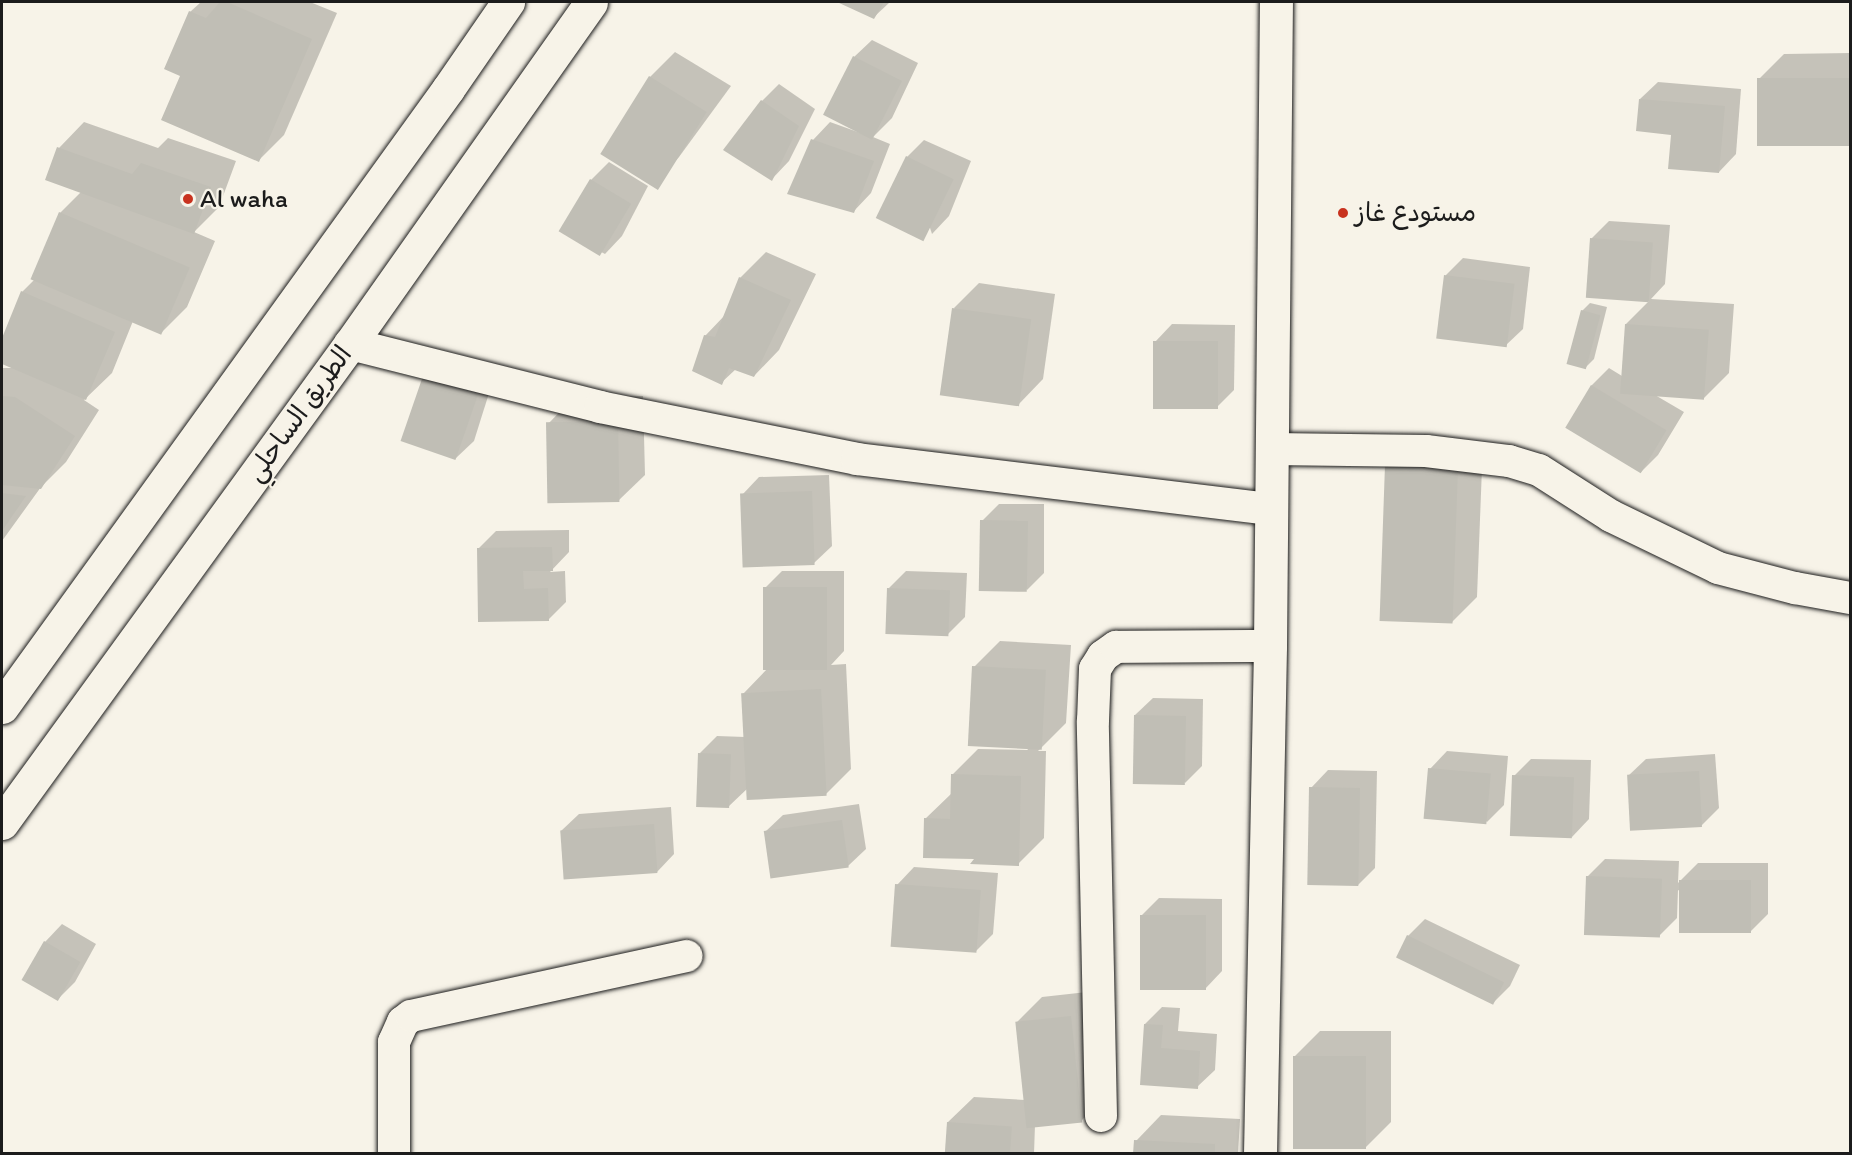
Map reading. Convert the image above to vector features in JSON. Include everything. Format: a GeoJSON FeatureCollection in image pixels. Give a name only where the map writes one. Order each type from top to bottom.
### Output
{"type":"FeatureCollection","features":[{"type":"Feature","properties":{"kind":"main road"},"geometry":{"type":"LineString","coordinates":[[2,707],[508,2]]}},
{"type":"Feature","properties":{"kind":"main road","name":"الطريق الساحلي"},"geometry":{"type":"LineString","coordinates":[[2,823],[350,344],[591,2]]}},
{"type":"Feature","properties":{"kind":"main road"},"geometry":{"type":"LineString","coordinates":[[1260,1154],[1270,646],[1269,509],[1272,449],[1276,2]]}},
{"type":"Feature","properties":{"kind":"street"},"geometry":{"type":"LineString","coordinates":[[350,344],[600,407],[857,459],[1269,509]]}},
{"type":"Feature","properties":{"kind":"street"},"geometry":{"type":"LineString","coordinates":[[1272,449],[1426,451],[1509,461],[1539,470],[1611,516],[1718,568],[1795,588],[1851,598]]}},
{"type":"Feature","properties":{"kind":"street"},"geometry":{"type":"LineString","coordinates":[[1101,1116],[1093,721],[1095,669],[1103,656],[1116,647],[1270,646]]}},
{"type":"Feature","properties":{"kind":"street"},"geometry":{"type":"LineString","coordinates":[[394,1154],[394,1042],[403,1022],[411,1016],[687,956]]}},
{"type":"Feature","properties":{"kind":"building"},"geometry":{"type":"Polygon","coordinates":[[[220,2],[227,2],[312,39],[259,162],[161,120],[180,76],[164,69],[189,11],[206,18],[220,2]]]}},
{"type":"Feature","properties":{"kind":"building"},"geometry":{"type":"Polygon","coordinates":[[[837,2],[884,2],[874,19],[837,2]]]}},
{"type":"Feature","properties":{"kind":"building"},"geometry":{"type":"Polygon","coordinates":[[[853,56],[902,81],[872,140],[823,115],[853,56]]]}},
{"type":"Feature","properties":{"kind":"building"},"geometry":{"type":"Polygon","coordinates":[[[649,76],[707,112],[658,190],[600,154],[649,76]]]}},
{"type":"Feature","properties":{"kind":"building"},"geometry":{"type":"Polygon","coordinates":[[[1757,78],[1850,78],[1850,146],[1757,146],[1757,78]]]}},
{"type":"Feature","properties":{"kind":"building"},"geometry":{"type":"Polygon","coordinates":[[[1639,99],[1725,106],[1719,173],[1668,169],[1671,135],[1636,131],[1639,99]]]}},
{"type":"Feature","properties":{"kind":"building"},"geometry":{"type":"Polygon","coordinates":[[[761,100],[799,126],[772,181],[723,150],[761,100]]]}},
{"type":"Feature","properties":{"kind":"building"},"geometry":{"type":"Polygon","coordinates":[[[811,139],[874,161],[854,213],[787,194],[811,139]]]}},
{"type":"Feature","properties":{"kind":"building"},"geometry":{"type":"Polygon","coordinates":[[[57,147],[132,174],[141,163],[211,187],[194,234],[45,180],[57,147]]]}},
{"type":"Feature","properties":{"kind":"building"},"geometry":{"type":"Polygon","coordinates":[[[906,156],[954,179],[923,241],[876,218],[906,156]]]}},
{"type":"Feature","properties":{"kind":"building"},"geometry":{"type":"Polygon","coordinates":[[[590,179],[631,204],[600,256],[559,231],[590,179]]]}},
{"type":"Feature","properties":{"kind":"building"},"geometry":{"type":"Polygon","coordinates":[[[59,212],[190,267],[161,335],[30,279],[59,212]]]}},
{"type":"Feature","properties":{"kind":"building"},"geometry":{"type":"Polygon","coordinates":[[[1590,238],[1653,242],[1649,302],[1586,298],[1590,238]]]}},
{"type":"Feature","properties":{"kind":"building"},"geometry":{"type":"Polygon","coordinates":[[[1444,275],[1514,284],[1507,347],[1436,339],[1444,275]]]}},
{"type":"Feature","properties":{"kind":"building"},"geometry":{"type":"Polygon","coordinates":[[[739,277],[791,300],[754,377],[729,368],[722,385],[692,371],[704,335],[715,337],[739,277]]]}},
{"type":"Feature","properties":{"kind":"building"},"geometry":{"type":"Polygon","coordinates":[[[21,291],[115,332],[86,400],[2,364],[2,338],[21,291]]]}},
{"type":"Feature","properties":{"kind":"building"},"geometry":{"type":"Polygon","coordinates":[[[952,308],[1031,319],[1019,406],[940,395],[952,308]]]}},
{"type":"Feature","properties":{"kind":"building"},"geometry":{"type":"Polygon","coordinates":[[[1581,310],[1600,315],[1586,369],[1567,364],[1581,310]]]}},
{"type":"Feature","properties":{"kind":"building"},"geometry":{"type":"Polygon","coordinates":[[[1625,324],[1709,330],[1704,400],[1620,394],[1625,324]]]}},
{"type":"Feature","properties":{"kind":"building"},"geometry":{"type":"Polygon","coordinates":[[[1153,341],[1218,341],[1218,409],[1153,409],[1153,341]]]}},
{"type":"Feature","properties":{"kind":"building"},"geometry":{"type":"Polygon","coordinates":[[[424,373],[479,392],[455,460],[401,441],[424,373]]]}},
{"type":"Feature","properties":{"kind":"building"},"geometry":{"type":"Polygon","coordinates":[[[1591,385],[1666,430],[1641,473],[1565,428],[1591,385]]]}},
{"type":"Feature","properties":{"kind":"building"},"geometry":{"type":"Polygon","coordinates":[[[2,396],[15,397],[75,436],[41,489],[2,485],[2,396]]]}},
{"type":"Feature","properties":{"kind":"building"},"geometry":{"type":"Polygon","coordinates":[[[618,421],[619,502],[547,503],[546,422],[618,421]]]}},
{"type":"Feature","properties":{"kind":"building"},"geometry":{"type":"Polygon","coordinates":[[[1385,465],[1458,468],[1453,623],[1380,621],[1385,465]]]}},
{"type":"Feature","properties":{"kind":"building"},"geometry":{"type":"Polygon","coordinates":[[[812,491],[815,565],[743,567],[740,494],[812,491]]]}},
{"type":"Feature","properties":{"kind":"building"},"geometry":{"type":"Polygon","coordinates":[[[2,493],[26,496],[2,531],[2,493]]]}},
{"type":"Feature","properties":{"kind":"building"},"geometry":{"type":"Polygon","coordinates":[[[980,520],[1028,521],[1027,592],[979,591],[980,520]]]}},
{"type":"Feature","properties":{"kind":"building"},"geometry":{"type":"Polygon","coordinates":[[[552,547],[553,571],[523,571],[524,589],[548,588],[549,621],[478,622],[477,548],[552,547]]]}},
{"type":"Feature","properties":{"kind":"building"},"geometry":{"type":"Polygon","coordinates":[[[763,587],[827,587],[827,670],[763,670],[763,587]]]}},
{"type":"Feature","properties":{"kind":"building"},"geometry":{"type":"Polygon","coordinates":[[[887,588],[950,590],[948,636],[885,634],[887,588]]]}},
{"type":"Feature","properties":{"kind":"building"},"geometry":{"type":"Polygon","coordinates":[[[972,666],[1046,670],[1042,750],[968,746],[972,666]]]}},
{"type":"Feature","properties":{"kind":"building"},"geometry":{"type":"Polygon","coordinates":[[[821,689],[827,796],[747,800],[741,693],[821,689]]]}},
{"type":"Feature","properties":{"kind":"building"},"geometry":{"type":"Polygon","coordinates":[[[1134,715],[1186,716],[1185,785],[1133,784],[1134,715]]]}},
{"type":"Feature","properties":{"kind":"building"},"geometry":{"type":"Polygon","coordinates":[[[698,753],[731,754],[729,808],[696,807],[698,753]]]}},
{"type":"Feature","properties":{"kind":"building"},"geometry":{"type":"Polygon","coordinates":[[[1428,768],[1491,773],[1486,824],[1424,819],[1428,768]]]}},
{"type":"Feature","properties":{"kind":"building"},"geometry":{"type":"Polygon","coordinates":[[[1699,771],[1702,827],[1630,831],[1627,775],[1699,771]]]}},
{"type":"Feature","properties":{"kind":"building"},"geometry":{"type":"Polygon","coordinates":[[[951,774],[1021,776],[1019,866],[970,864],[974,859],[923,858],[924,818],[950,819],[951,774]]]}},
{"type":"Feature","properties":{"kind":"building"},"geometry":{"type":"Polygon","coordinates":[[[1512,775],[1574,777],[1572,838],[1510,836],[1512,775]]]}},
{"type":"Feature","properties":{"kind":"building"},"geometry":{"type":"Polygon","coordinates":[[[1309,787],[1360,788],[1358,886],[1307,885],[1309,787]]]}},
{"type":"Feature","properties":{"kind":"building"},"geometry":{"type":"Polygon","coordinates":[[[842,820],[849,868],[770,879],[764,831],[842,820]]]}},
{"type":"Feature","properties":{"kind":"building"},"geometry":{"type":"Polygon","coordinates":[[[654,824],[657,873],[564,879],[560,831],[654,824]]]}},
{"type":"Feature","properties":{"kind":"building"},"geometry":{"type":"Polygon","coordinates":[[[1586,876],[1662,879],[1660,938],[1584,935],[1586,876]]]}},
{"type":"Feature","properties":{"kind":"building"},"geometry":{"type":"Polygon","coordinates":[[[1679,880],[1751,880],[1751,933],[1679,933],[1679,880]]]}},
{"type":"Feature","properties":{"kind":"building"},"geometry":{"type":"Polygon","coordinates":[[[895,884],[981,890],[976,953],[891,947],[895,884]]]}},
{"type":"Feature","properties":{"kind":"building"},"geometry":{"type":"Polygon","coordinates":[[[1140,915],[1206,915],[1206,990],[1140,990],[1140,915]]]}},
{"type":"Feature","properties":{"kind":"building"},"geometry":{"type":"Polygon","coordinates":[[[1407,935],[1504,982],[1493,1005],[1396,957],[1407,935]]]}},
{"type":"Feature","properties":{"kind":"building"},"geometry":{"type":"Polygon","coordinates":[[[44,941],[80,962],[58,1001],[22,980],[44,941]]]}},
{"type":"Feature","properties":{"kind":"building"},"geometry":{"type":"Polygon","coordinates":[[[1071,1016],[1082,1122],[1026,1128],[1015,1022],[1071,1016]]]}},
{"type":"Feature","properties":{"kind":"building"},"geometry":{"type":"Polygon","coordinates":[[[1144,1024],[1163,1025],[1161,1048],[1200,1051],[1198,1089],[1140,1085],[1144,1024]]]}},
{"type":"Feature","properties":{"kind":"building"},"geometry":{"type":"Polygon","coordinates":[[[1293,1056],[1366,1056],[1366,1149],[1293,1149],[1293,1056]]]}},
{"type":"Feature","properties":{"kind":"building"},"geometry":{"type":"Polygon","coordinates":[[[947,1122],[1012,1127],[1010,1154],[945,1154],[947,1122]]]}},
{"type":"Feature","properties":{"kind":"building"},"geometry":{"type":"Polygon","coordinates":[[[1134,1140],[1215,1144],[1215,1154],[1133,1154],[1134,1140]]]}},
{"type":"Feature","properties":{"kind":"place","name":"Al waha"},"geometry":{"type":"Point","coordinates":[188,199]}},
{"type":"Feature","properties":{"kind":"place","name":"مستودع غاز"},"geometry":{"type":"Point","coordinates":[1343,213]}}]}
